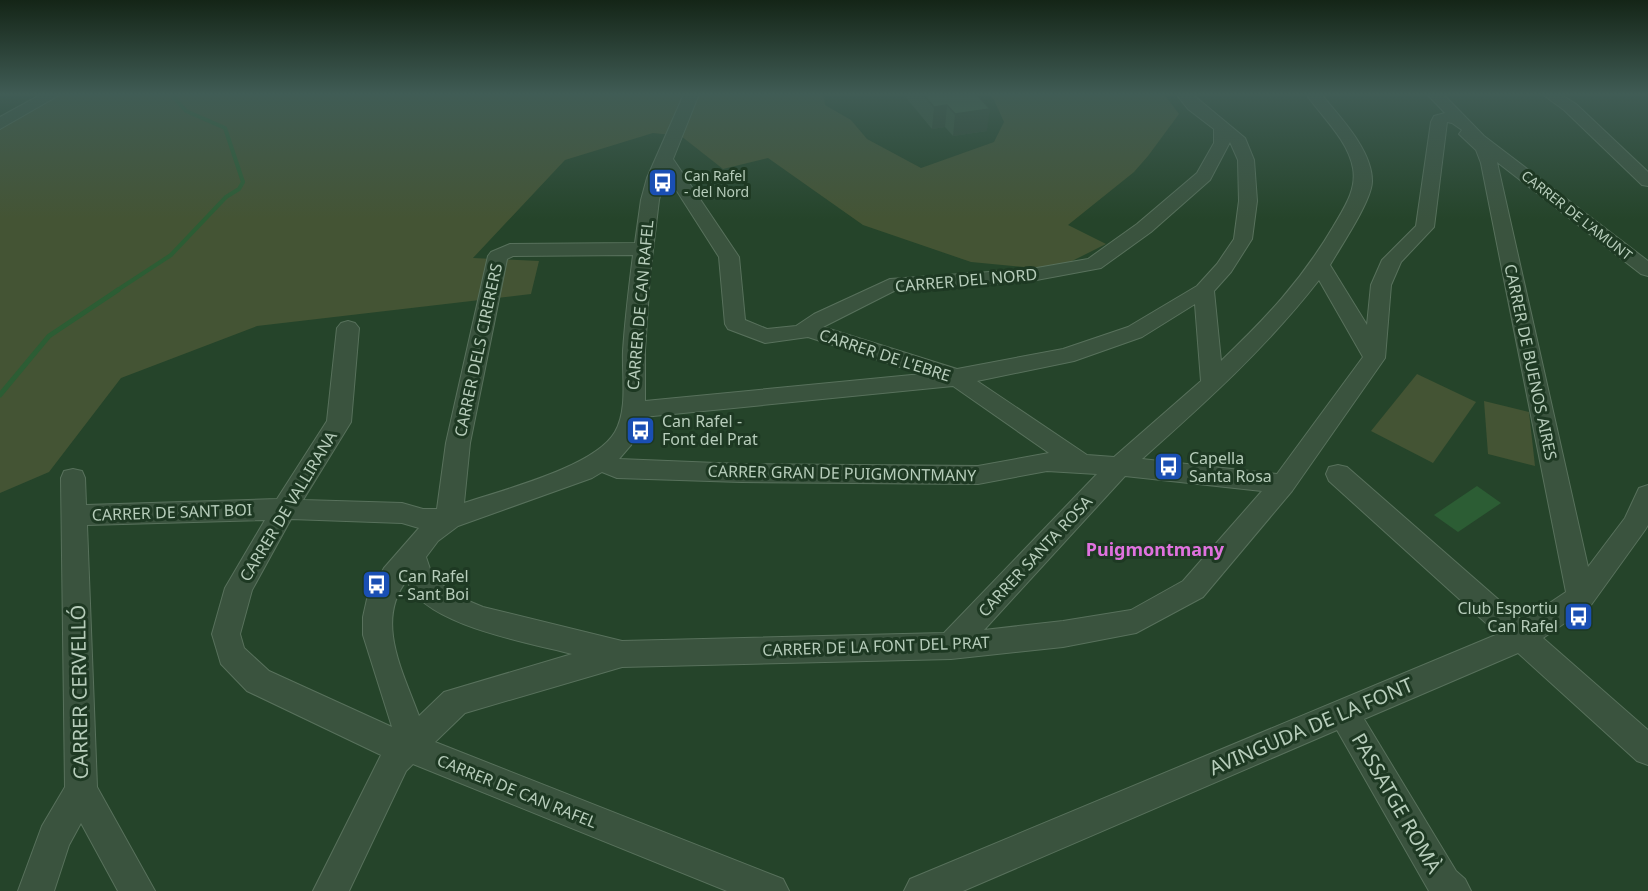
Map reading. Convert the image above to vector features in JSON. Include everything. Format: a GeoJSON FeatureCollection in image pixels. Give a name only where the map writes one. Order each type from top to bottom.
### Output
{"type":"FeatureCollection","features":[{"type":"Feature","properties":{"kind":"street","name":"CARRER DE CAN RAFEL"},"geometry":{"type":"LineString","coordinates":[[674,136],[650,200],[634,351],[632,410],[630,424],[624,436],[602,461],[583,471],[449,519],[429,534],[393,576],[381,599],[377,617],[377,635],[408,730],[414,743],[426,755],[771,891]]}},
{"type":"Feature","properties":{"kind":"street","name":"CARRER DEL NORD"},"geometry":{"type":"LineString","coordinates":[[664,158],[729,256],[735,324],[765,336],[801,332],[821,319],[890,285],[1031,275],[1094,264],[1144,228],[1204,176],[1222,143],[1222,136]]}},
{"type":"Feature","properties":{"kind":"street"},"geometry":{"type":"LineString","coordinates":[[632,410],[780,397],[956,377],[1065,356],[1135,332],[1204,290],[1224,268],[1243,240],[1248,201],[1246,160],[1239,141],[1232,136]]}},
{"type":"Feature","properties":{"kind":"street"},"geometry":{"type":"LineString","coordinates":[[1119,466],[1212,382],[1277,319],[1320,265],[1357,201],[1363,183],[1361,165],[1346,136]]}},
{"type":"Feature","properties":{"kind":"street","name":"CARRER DE LA FONT DEL PRAT"},"geometry":{"type":"LineString","coordinates":[[411,553],[422,585],[449,605],[480,618],[622,654],[951,646],[1064,634],[1136,621],[1193,589],[1283,484],[1374,355],[1381,285],[1392,260],[1425,227],[1452,136]]}},
{"type":"Feature","properties":{"kind":"street","name":"CARRER DE BUENOS AIRES"},"geometry":{"type":"LineString","coordinates":[[1467,136],[1483,148],[1489,163],[1581,597]]}},
{"type":"Feature","properties":{"kind":"street","name":"CARRER DE L'AMUNT"},"geometry":{"type":"LineString","coordinates":[[1468,136],[1648,270]]}},
{"type":"Feature","properties":{"kind":"street"},"geometry":{"type":"LineString","coordinates":[[1600,136],[1648,181]]}},
{"type":"Feature","properties":{"kind":"street","name":"CARRER DELS CIRERERS"},"geometry":{"type":"LineString","coordinates":[[449,519],[459,443],[498,256],[510,250],[644,249]]}},
{"type":"Feature","properties":{"kind":"street"},"geometry":{"type":"LineString","coordinates":[[1320,265],[1374,355]]}},
{"type":"Feature","properties":{"kind":"street"},"geometry":{"type":"LineString","coordinates":[[1204,290],[1212,382]]}},
{"type":"Feature","properties":{"kind":"street","name":"CARRER DE VALLIRANA"},"geometry":{"type":"LineString","coordinates":[[348,328],[339,422],[284,509],[239,588],[226,634],[231,655],[258,681],[387,742],[414,743]]}},
{"type":"Feature","properties":{"kind":"street","name":"CARRER DE L'EBRE"},"geometry":{"type":"LineString","coordinates":[[806,329],[956,377],[1082,464]]}},
{"type":"Feature","properties":{"kind":"street","name":"CARRER GRAN DE PUIGMONTMANY"},"geometry":{"type":"LineString","coordinates":[[602,461],[616,469],[741,473],[978,475],[1047,462],[1119,466],[1283,484]]}},
{"type":"Feature","properties":{"kind":"street","name":"CARRER SANTA ROSA"},"geometry":{"type":"LineString","coordinates":[[951,646],[1119,466]]}},
{"type":"Feature","properties":{"kind":"street"},"geometry":{"type":"LineString","coordinates":[[1338,474],[1648,750]]}},
{"type":"Feature","properties":{"kind":"street","name":"CARRER CERVELLÓ"},"geometry":{"type":"LineString","coordinates":[[73,478],[81,790],[137,891]]}},
{"type":"Feature","properties":{"kind":"street","name":"AVINGUDA DE LA FONT"},"geometry":{"type":"LineString","coordinates":[[921,891],[1521,638],[1581,597],[1636,523],[1648,495]]}},
{"type":"Feature","properties":{"kind":"street","name":"CARRER DE SANT BOI"},"geometry":{"type":"LineString","coordinates":[[74,515],[284,509],[402,513],[423,519],[449,519]]}},
{"type":"Feature","properties":{"kind":"street"},"geometry":{"type":"LineString","coordinates":[[331,891],[395,760],[455,702],[525,680],[622,654]]}},
{"type":"Feature","properties":{"kind":"street","name":"PASSATGE ROMÀ"},"geometry":{"type":"LineString","coordinates":[[1344,713],[1444,882],[1453,891]]}},
{"type":"Feature","properties":{"kind":"street"},"geometry":{"type":"LineString","coordinates":[[36,891],[54,838],[81,790]]}},
{"type":"Feature","properties":{"kind":"shaded area"},"geometry":{"type":"Polygon","coordinates":[[[0,136],[645,136],[565,160],[473,258],[539,261],[531,294],[257,326],[121,378],[49,472],[0,493],[0,136]]]}},
{"type":"Feature","properties":{"kind":"shaded area"},"geometry":{"type":"Polygon","coordinates":[[[677,136],[864,136],[921,168],[994,142],[997,136],[1163,136],[1134,172],[1068,225],[1106,244],[1070,262],[1034,268],[971,262],[863,225],[768,158],[723,169],[681,136],[677,136]]]}},
{"type":"Feature","properties":{"kind":"shaded area"},"geometry":{"type":"Polygon","coordinates":[[[1417,374],[1476,402],[1433,463],[1371,431],[1417,374]]]}},
{"type":"Feature","properties":{"kind":"shaded area"},"geometry":{"type":"Polygon","coordinates":[[[1484,401],[1529,412],[1535,466],[1488,454],[1484,401]]]}},
{"type":"Feature","properties":{"kind":"shaded area"},"geometry":{"type":"Polygon","coordinates":[[[1477,486],[1501,503],[1458,532],[1434,515],[1477,486]]]}},
{"type":"Feature","properties":{"kind":"waterway"},"geometry":{"type":"LineString","coordinates":[[116,291],[171,255],[226,197],[239,189],[243,182],[228,136]]}},
{"type":"Feature","properties":{"kind":"waterway"},"geometry":{"type":"LineString","coordinates":[[0,395],[49,336],[118,290]]}},
{"type":"Feature","properties":{"kind":"place","name":"Can Rafel - del Nord"},"geometry":{"type":"Point","coordinates":[663,183]}},
{"type":"Feature","properties":{"kind":"place","name":"Can Rafel - Font del Prat"},"geometry":{"type":"Point","coordinates":[641,430]}},
{"type":"Feature","properties":{"kind":"place","name":"Capella Santa Rosa"},"geometry":{"type":"Point","coordinates":[1168,467]}},
{"type":"Feature","properties":{"kind":"place","name":"Can Rafel - Sant Boi"},"geometry":{"type":"Point","coordinates":[377,585]}},
{"type":"Feature","properties":{"kind":"place","name":"Club Esportiu Can Rafel"},"geometry":{"type":"Point","coordinates":[1579,617]}},
{"type":"Feature","properties":{"kind":"district","name":"Puigmontmany"},"geometry":{"type":"Point","coordinates":[1155,549]}}]}
